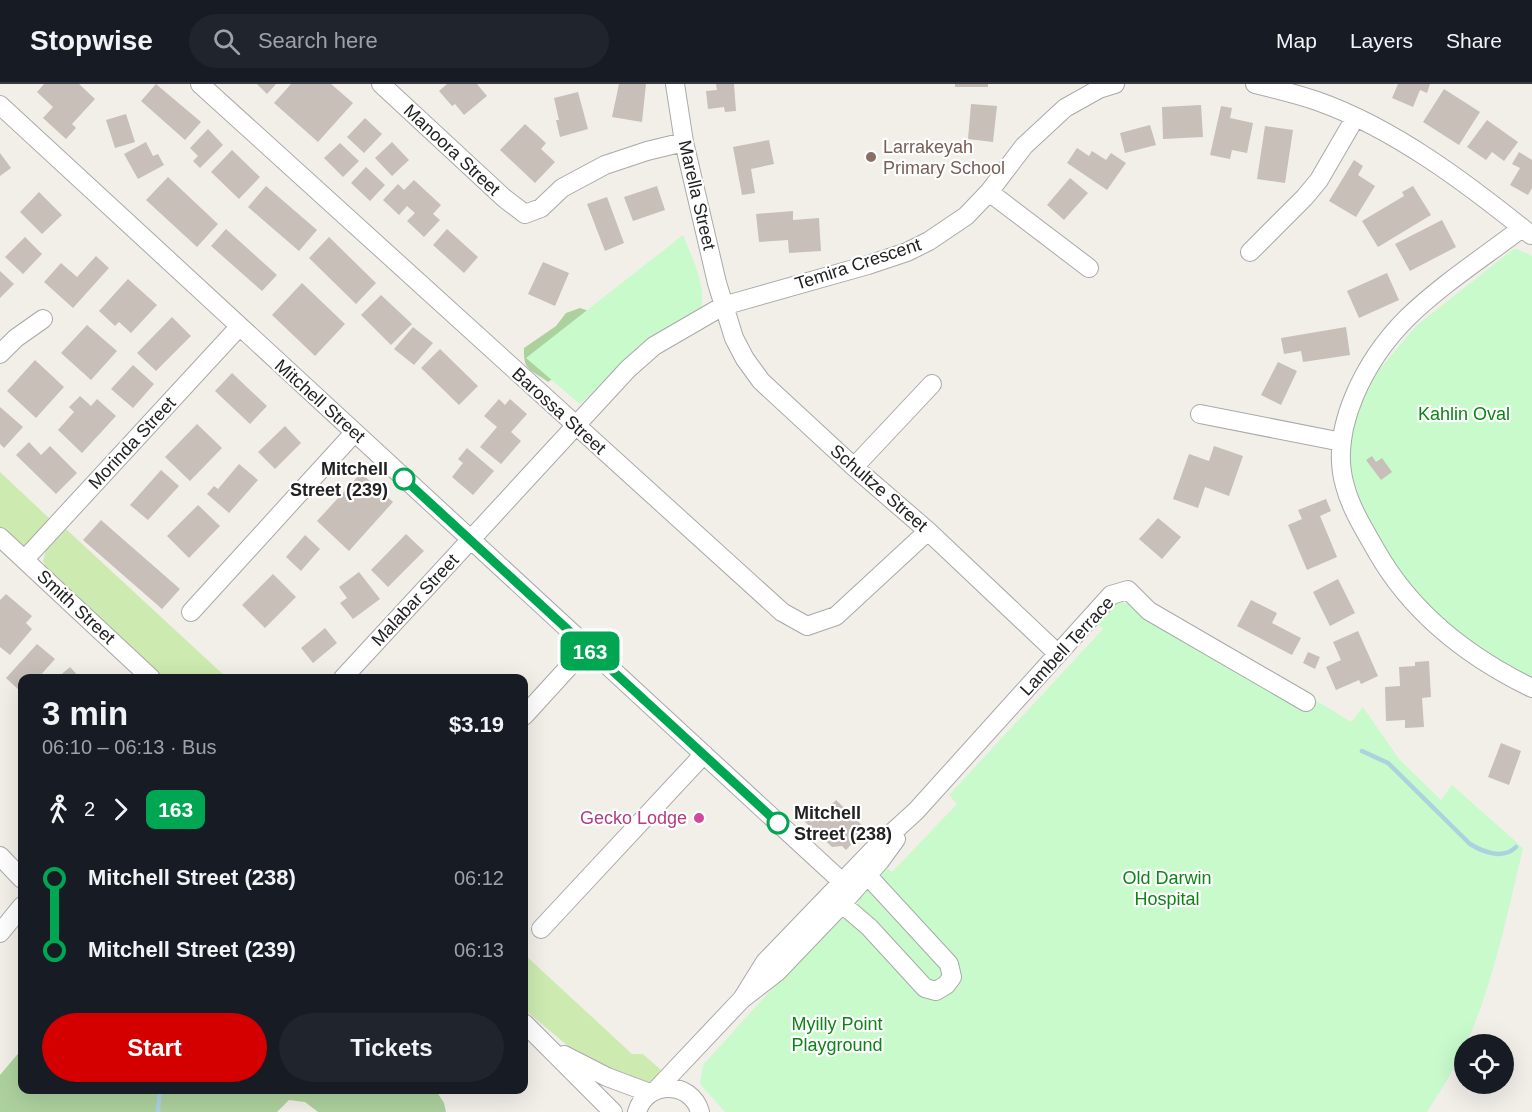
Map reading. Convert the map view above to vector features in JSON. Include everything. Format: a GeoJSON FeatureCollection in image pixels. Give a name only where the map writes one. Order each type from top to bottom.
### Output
{"type":"FeatureCollection","features":[{"type":"Feature","properties":{"kind":"street","name":"Barossa Street"},"geometry":{"type":"LineString","coordinates":[[200,84],[782,612],[807,626],[836,616],[928,531]]}},
{"type":"Feature","properties":{"kind":"street","name":"Marella Street"},"geometry":{"type":"LineString","coordinates":[[675,84],[684,142],[723,306]]}},
{"type":"Feature","properties":{"kind":"street","name":"Temira Crescent"},"geometry":{"type":"LineString","coordinates":[[723,306],[907,252],[948,230],[966,216],[989,192],[1024,146],[1065,108],[1100,89],[1115,84]]}},
{"type":"Feature","properties":{"kind":"street"},"geometry":{"type":"LineString","coordinates":[[1255,84],[1318,102],[1355,118],[1431,160],[1527,232],[1443,287],[1406,319],[1374,361],[1358,389],[1346,419],[1341,458],[1345,486],[1356,513],[1399,586],[1415,605],[1447,634],[1501,672],[1532,687]]}},
{"type":"Feature","properties":{"kind":"street","name":"Manoora Street"},"geometry":{"type":"LineString","coordinates":[[390,87],[504,198],[525,214],[541,208],[562,188],[605,165],[684,142]]}},
{"type":"Feature","properties":{"kind":"street","name":"Mitchell Street"},"geometry":{"type":"LineString","coordinates":[[0,105],[586,648],[704,753],[846,892],[869,927],[926,988],[936,990],[946,985],[952,976],[949,964],[868,876]]}},
{"type":"Feature","properties":{"kind":"street"},"geometry":{"type":"LineString","coordinates":[[1250,252],[1319,180],[1355,118]]}},
{"type":"Feature","properties":{"kind":"street"},"geometry":{"type":"LineString","coordinates":[[989,192],[1089,268]]}},
{"type":"Feature","properties":{"kind":"street","name":"Malabar Street"},"geometry":{"type":"LineString","coordinates":[[347,674],[628,369],[654,346],[723,306]]}},
{"type":"Feature","properties":{"kind":"street","name":"Schultze Street"},"geometry":{"type":"LineString","coordinates":[[723,306],[734,338],[745,359],[761,381],[854,467],[928,531],[1058,653]]}},
{"type":"Feature","properties":{"kind":"street"},"geometry":{"type":"LineString","coordinates":[[0,354],[16,338],[43,319]]}},
{"type":"Feature","properties":{"kind":"street","name":"Morinda Street"},"geometry":{"type":"LineString","coordinates":[[25,560],[239,327]]}},
{"type":"Feature","properties":{"kind":"street"},"geometry":{"type":"LineString","coordinates":[[854,467],[932,384]]}},
{"type":"Feature","properties":{"kind":"street"},"geometry":{"type":"LineString","coordinates":[[1200,414],[1342,442]]}},
{"type":"Feature","properties":{"kind":"street"},"geometry":{"type":"LineString","coordinates":[[191,612],[354,432]]}},
{"type":"Feature","properties":{"kind":"street","name":"Smith Street"},"geometry":{"type":"LineString","coordinates":[[0,537],[147,674]]}},
{"type":"Feature","properties":{"kind":"street","name":"Lambell Terrace"},"geometry":{"type":"LineString","coordinates":[[846,892],[1111,595],[1128,590],[1149,611],[1306,702]]}},
{"type":"Feature","properties":{"kind":"street"},"geometry":{"type":"LineString","coordinates":[[528,712],[586,648]]}},
{"type":"Feature","properties":{"kind":"street"},"geometry":{"type":"LineString","coordinates":[[541,929],[704,753]]}},
{"type":"Feature","properties":{"kind":"street","name":"Lambell Terrace"},"geometry":{"type":"LineString","coordinates":[[636,1112],[640,1102],[694,1052],[742,999],[765,962],[846,892],[868,876],[916,811]]}},
{"type":"Feature","properties":{"kind":"street"},"geometry":{"type":"LineString","coordinates":[[0,856],[18,875]]}},
{"type":"Feature","properties":{"kind":"street"},"geometry":{"type":"LineString","coordinates":[[0,933],[18,911]]}},
{"type":"Feature","properties":{"kind":"street"},"geometry":{"type":"LineString","coordinates":[[528,1027],[613,1112]]}},
{"type":"Feature","properties":{"kind":"street"},"geometry":{"type":"LineString","coordinates":[[540,1039],[588,1068],[628,1086],[654,1091],[674,1088],[698,1107]]}},
{"type":"Feature","properties":{"kind":"street","name":"Lambell Terrace"},"geometry":{"type":"LineString","coordinates":[[694,1052],[687,1062],[683,1076],[698,1107]]}},
{"type":"Feature","properties":{"kind":"green space"},"geometry":{"type":"Polygon","coordinates":[[[683,235],[700,282],[701,312],[651,340],[580,404],[526,358],[683,235]]]}},
{"type":"Feature","properties":{"kind":"green space","name":"Kahlin Oval"},"geometry":{"type":"Polygon","coordinates":[[[1517,249],[1532,256],[1532,683],[1473,648],[1407,589],[1358,502],[1347,450],[1354,418],[1378,371],[1416,326],[1512,250],[1517,249]]]}},
{"type":"Feature","properties":{"kind":"green space"},"geometry":{"type":"Polygon","coordinates":[[[580,308],[589,311],[562,372],[548,382],[529,369],[525,362],[524,348],[556,326],[566,313],[580,308]]]}},
{"type":"Feature","properties":{"kind":"green space"},"geometry":{"type":"Polygon","coordinates":[[[0,472],[51,520],[29,546],[22,547],[0,527],[0,472]]]}},
{"type":"Feature","properties":{"kind":"green space"},"geometry":{"type":"Polygon","coordinates":[[[66,529],[223,674],[159,674],[49,573],[43,561],[46,550],[66,529]]]}},
{"type":"Feature","properties":{"kind":"green space","name":"Old Darwin Hospital"},"geometry":{"type":"Polygon","coordinates":[[[1117,601],[1128,604],[1294,703],[1302,692],[1351,722],[1363,707],[1399,759],[1441,800],[1452,785],[1523,848],[1483,1002],[1470,1034],[1454,1034],[1454,1068],[1427,1112],[725,1112],[700,1084],[703,1065],[884,865],[892,872],[957,804],[949,795],[1103,629],[1095,621],[1117,601]]]}},
{"type":"Feature","properties":{"kind":"green space"},"geometry":{"type":"Polygon","coordinates":[[[528,958],[632,1054],[643,1054],[661,1070],[652,1081],[640,1085],[575,1052],[528,1012],[528,958]]]}},
{"type":"Feature","properties":{"kind":"green space"},"geometry":{"type":"Polygon","coordinates":[[[18,1054],[18,1094],[438,1094],[446,1112],[318,1112],[305,1102],[289,1100],[277,1112],[0,1112],[0,1075],[18,1054]]]}},
{"type":"Feature","properties":{"kind":"building"},"geometry":{"type":"Polygon","coordinates":[[[44,84],[79,84],[95,99],[72,124],[76,128],[66,139],[43,118],[53,107],[37,92],[44,84]]]}},
{"type":"Feature","properties":{"kind":"building"},"geometry":{"type":"Polygon","coordinates":[[[156,84],[201,122],[185,140],[141,101],[156,84]]]}},
{"type":"Feature","properties":{"kind":"building"},"geometry":{"type":"Polygon","coordinates":[[[257,84],[276,84],[267,94],[257,84]]]}},
{"type":"Feature","properties":{"kind":"building"},"geometry":{"type":"Polygon","coordinates":[[[291,84],[331,84],[353,103],[318,142],[274,103],[291,84]]]}},
{"type":"Feature","properties":{"kind":"building"},"geometry":{"type":"Polygon","coordinates":[[[447,84],[477,84],[487,96],[464,115],[455,104],[452,106],[439,91],[447,84]]]}},
{"type":"Feature","properties":{"kind":"building"},"geometry":{"type":"Polygon","coordinates":[[[619,84],[646,84],[642,122],[612,117],[619,84]]]}},
{"type":"Feature","properties":{"kind":"building"},"geometry":{"type":"Polygon","coordinates":[[[716,84],[734,84],[736,111],[725,112],[724,107],[708,109],[706,91],[717,90],[716,84]]]}},
{"type":"Feature","properties":{"kind":"building"},"geometry":{"type":"Polygon","coordinates":[[[955,84],[988,84],[988,87],[955,87],[955,84]]]}},
{"type":"Feature","properties":{"kind":"building"},"geometry":{"type":"Polygon","coordinates":[[[1398,84],[1430,84],[1427,93],[1420,90],[1413,107],[1392,98],[1398,84]]]}},
{"type":"Feature","properties":{"kind":"building"},"geometry":{"type":"Polygon","coordinates":[[[1444,89],[1480,112],[1459,145],[1423,122],[1444,89]]]}},
{"type":"Feature","properties":{"kind":"building"},"geometry":{"type":"Polygon","coordinates":[[[578,92],[588,129],[560,137],[554,98],[578,92]]]}},
{"type":"Feature","properties":{"kind":"building"},"geometry":{"type":"Polygon","coordinates":[[[971,104],[997,106],[993,142],[968,139],[971,104]]]}},
{"type":"Feature","properties":{"kind":"building"},"geometry":{"type":"Polygon","coordinates":[[[1201,105],[1203,137],[1163,139],[1162,107],[1201,105]]]}},
{"type":"Feature","properties":{"kind":"building"},"geometry":{"type":"Polygon","coordinates":[[[1221,106],[1232,108],[1230,118],[1253,123],[1247,153],[1232,150],[1230,159],[1210,155],[1221,106]]]}},
{"type":"Feature","properties":{"kind":"building"},"geometry":{"type":"Polygon","coordinates":[[[126,114],[135,142],[115,148],[106,120],[126,114]]]}},
{"type":"Feature","properties":{"kind":"building"},"geometry":{"type":"Polygon","coordinates":[[[365,118],[382,134],[364,153],[347,137],[365,118]]]}},
{"type":"Feature","properties":{"kind":"building"},"geometry":{"type":"Polygon","coordinates":[[[1487,120],[1518,142],[1504,161],[1492,152],[1486,160],[1467,147],[1487,120]]]}},
{"type":"Feature","properties":{"kind":"building"},"geometry":{"type":"Polygon","coordinates":[[[525,124],[546,143],[541,149],[555,162],[535,183],[500,150],[525,124]]]}},
{"type":"Feature","properties":{"kind":"building"},"geometry":{"type":"Polygon","coordinates":[[[1150,125],[1156,145],[1125,153],[1120,133],[1150,125]]]}},
{"type":"Feature","properties":{"kind":"building"},"geometry":{"type":"Polygon","coordinates":[[[1265,126],[1293,130],[1285,183],[1257,179],[1265,126]]]}},
{"type":"Feature","properties":{"kind":"building"},"geometry":{"type":"Polygon","coordinates":[[[208,129],[223,145],[200,168],[193,161],[198,156],[190,148],[208,129]]]}},
{"type":"Feature","properties":{"kind":"building"},"geometry":{"type":"Polygon","coordinates":[[[769,140],[774,164],[751,169],[755,193],[742,195],[733,147],[769,140]]]}},
{"type":"Feature","properties":{"kind":"building"},"geometry":{"type":"Polygon","coordinates":[[[146,142],[153,156],[158,154],[164,165],[138,179],[124,154],[146,142]]]}},
{"type":"Feature","properties":{"kind":"building"},"geometry":{"type":"Polygon","coordinates":[[[392,142],[409,160],[392,176],[375,158],[392,142]]]}},
{"type":"Feature","properties":{"kind":"building"},"geometry":{"type":"Polygon","coordinates":[[[340,143],[359,161],[343,177],[324,158],[340,143]]]}},
{"type":"Feature","properties":{"kind":"building"},"geometry":{"type":"Polygon","coordinates":[[[1077,148],[1089,156],[1092,151],[1106,160],[1111,153],[1126,163],[1107,190],[1067,163],[1077,148]]]}},
{"type":"Feature","properties":{"kind":"building"},"geometry":{"type":"Polygon","coordinates":[[[232,150],[260,177],[239,199],[211,172],[232,150]]]}},
{"type":"Feature","properties":{"kind":"building"},"geometry":{"type":"Polygon","coordinates":[[[1519,152],[1532,160],[1532,188],[1528,195],[1510,185],[1520,168],[1512,164],[1519,152]]]}},
{"type":"Feature","properties":{"kind":"building"},"geometry":{"type":"Polygon","coordinates":[[[0,153],[11,168],[0,176],[0,153]]]}},
{"type":"Feature","properties":{"kind":"building"},"geometry":{"type":"Polygon","coordinates":[[[1354,160],[1363,166],[1358,175],[1375,186],[1356,217],[1329,201],[1354,160]]]}},
{"type":"Feature","properties":{"kind":"building"},"geometry":{"type":"Polygon","coordinates":[[[366,167],[385,185],[370,201],[351,183],[366,167]]]}},
{"type":"Feature","properties":{"kind":"building"},"geometry":{"type":"Polygon","coordinates":[[[168,177],[218,224],[197,247],[146,200],[168,177]]]}},
{"type":"Feature","properties":{"kind":"building"},"geometry":{"type":"Polygon","coordinates":[[[1070,178],[1088,193],[1064,220],[1047,205],[1070,178]]]}},
{"type":"Feature","properties":{"kind":"building"},"geometry":{"type":"Polygon","coordinates":[[[414,180],[441,205],[433,214],[440,220],[424,237],[407,221],[415,213],[407,206],[399,215],[383,200],[398,184],[404,190],[414,180]]]}},
{"type":"Feature","properties":{"kind":"building"},"geometry":{"type":"Polygon","coordinates":[[[266,186],[317,230],[299,251],[248,207],[266,186]]]}},
{"type":"Feature","properties":{"kind":"building"},"geometry":{"type":"Polygon","coordinates":[[[657,186],[665,210],[633,221],[624,197],[657,186]]]}},
{"type":"Feature","properties":{"kind":"building"},"geometry":{"type":"Polygon","coordinates":[[[1413,186],[1431,215],[1378,247],[1362,221],[1404,196],[1402,192],[1413,186]]]}},
{"type":"Feature","properties":{"kind":"building"},"geometry":{"type":"Polygon","coordinates":[[[39,192],[62,215],[42,234],[20,212],[39,192]]]}},
{"type":"Feature","properties":{"kind":"building"},"geometry":{"type":"Polygon","coordinates":[[[607,197],[624,243],[605,251],[587,204],[607,197]]]}},
{"type":"Feature","properties":{"kind":"building"},"geometry":{"type":"Polygon","coordinates":[[[793,211],[793,220],[819,218],[821,251],[789,253],[788,240],[759,242],[756,214],[793,211]]]}},
{"type":"Feature","properties":{"kind":"building"},"geometry":{"type":"Polygon","coordinates":[[[1442,220],[1456,247],[1410,271],[1395,244],[1442,220]]]}},
{"type":"Feature","properties":{"kind":"building"},"geometry":{"type":"Polygon","coordinates":[[[226,229],[277,275],[262,291],[211,246],[226,229]]]}},
{"type":"Feature","properties":{"kind":"building"},"geometry":{"type":"Polygon","coordinates":[[[447,229],[478,257],[464,273],[433,245],[447,229]]]}},
{"type":"Feature","properties":{"kind":"building"},"geometry":{"type":"Polygon","coordinates":[[[25,237],[42,254],[23,274],[5,257],[25,237]]]}},
{"type":"Feature","properties":{"kind":"building"},"geometry":{"type":"Polygon","coordinates":[[[329,237],[376,283],[356,304],[309,258],[329,237]]]}},
{"type":"Feature","properties":{"kind":"building"},"geometry":{"type":"Polygon","coordinates":[[[96,256],[109,268],[73,308],[44,282],[61,263],[77,277],[96,256]]]}},
{"type":"Feature","properties":{"kind":"building"},"geometry":{"type":"Polygon","coordinates":[[[543,262],[569,273],[555,306],[528,294],[543,262]]]}},
{"type":"Feature","properties":{"kind":"building"},"geometry":{"type":"Polygon","coordinates":[[[0,271],[14,284],[0,298],[0,271]]]}},
{"type":"Feature","properties":{"kind":"building"},"geometry":{"type":"Polygon","coordinates":[[[1387,273],[1399,300],[1359,318],[1347,291],[1387,273]]]}},
{"type":"Feature","properties":{"kind":"building"},"geometry":{"type":"Polygon","coordinates":[[[128,279],[157,305],[131,333],[119,322],[115,326],[99,311],[128,279]]]}},
{"type":"Feature","properties":{"kind":"building"},"geometry":{"type":"Polygon","coordinates":[[[302,283],[345,324],[315,356],[272,315],[302,283]]]}},
{"type":"Feature","properties":{"kind":"building"},"geometry":{"type":"Polygon","coordinates":[[[381,295],[412,324],[391,345],[361,315],[381,295]]]}},
{"type":"Feature","properties":{"kind":"building"},"geometry":{"type":"Polygon","coordinates":[[[172,317],[191,336],[156,371],[137,353],[172,317]]]}},
{"type":"Feature","properties":{"kind":"building"},"geometry":{"type":"Polygon","coordinates":[[[87,325],[117,351],[91,380],[61,353],[87,325]]]}},
{"type":"Feature","properties":{"kind":"building"},"geometry":{"type":"Polygon","coordinates":[[[413,327],[433,343],[414,365],[394,349],[413,327]]]}},
{"type":"Feature","properties":{"kind":"building"},"geometry":{"type":"Polygon","coordinates":[[[1346,327],[1350,355],[1303,362],[1301,351],[1284,354],[1281,338],[1346,327]]]}},
{"type":"Feature","properties":{"kind":"building"},"geometry":{"type":"Polygon","coordinates":[[[440,349],[478,386],[459,405],[421,368],[440,349]]]}},
{"type":"Feature","properties":{"kind":"building"},"geometry":{"type":"Polygon","coordinates":[[[35,360],[64,387],[36,418],[7,391],[35,360]]]}},
{"type":"Feature","properties":{"kind":"building"},"geometry":{"type":"Polygon","coordinates":[[[1278,362],[1297,371],[1281,405],[1261,395],[1278,362]]]}},
{"type":"Feature","properties":{"kind":"building"},"geometry":{"type":"Polygon","coordinates":[[[133,365],[154,384],[133,408],[111,389],[133,365]]]}},
{"type":"Feature","properties":{"kind":"building"},"geometry":{"type":"Polygon","coordinates":[[[232,373],[267,406],[250,424],[215,391],[232,373]]]}},
{"type":"Feature","properties":{"kind":"building"},"geometry":{"type":"Polygon","coordinates":[[[80,396],[91,406],[97,399],[116,416],[82,453],[58,430],[74,412],[69,407],[80,396]]]}},
{"type":"Feature","properties":{"kind":"building"},"geometry":{"type":"Polygon","coordinates":[[[499,399],[505,405],[510,399],[527,414],[511,432],[521,441],[501,464],[480,447],[497,427],[484,416],[499,399]]]}},
{"type":"Feature","properties":{"kind":"building"},"geometry":{"type":"Polygon","coordinates":[[[0,407],[23,427],[4,448],[0,444],[0,407]]]}},
{"type":"Feature","properties":{"kind":"building"},"geometry":{"type":"Polygon","coordinates":[[[197,424],[222,448],[190,481],[165,457],[197,424]]]}},
{"type":"Feature","properties":{"kind":"building"},"geometry":{"type":"Polygon","coordinates":[[[285,426],[301,443],[275,469],[258,452],[285,426]]]}},
{"type":"Feature","properties":{"kind":"building"},"geometry":{"type":"Polygon","coordinates":[[[29,442],[41,455],[50,446],[77,473],[56,494],[16,455],[29,442]]]}},
{"type":"Feature","properties":{"kind":"building"},"geometry":{"type":"Polygon","coordinates":[[[1214,446],[1243,456],[1229,496],[1205,487],[1198,508],[1173,499],[1189,454],[1209,461],[1214,446]]]}},
{"type":"Feature","properties":{"kind":"building"},"geometry":{"type":"Polygon","coordinates":[[[467,448],[494,471],[473,495],[452,477],[463,463],[458,459],[467,448]]]}},
{"type":"Feature","properties":{"kind":"building"},"geometry":{"type":"Polygon","coordinates":[[[1372,456],[1376,462],[1382,458],[1392,472],[1381,480],[1366,460],[1372,456]]]}},
{"type":"Feature","properties":{"kind":"building"},"geometry":{"type":"Polygon","coordinates":[[[239,464],[258,480],[229,513],[207,494],[214,486],[218,489],[239,464]]]}},
{"type":"Feature","properties":{"kind":"building"},"geometry":{"type":"Polygon","coordinates":[[[161,470],[179,486],[148,520],[130,505],[161,470]]]}},
{"type":"Feature","properties":{"kind":"building"},"geometry":{"type":"Polygon","coordinates":[[[361,473],[393,502],[349,551],[317,521],[361,473]]]}},
{"type":"Feature","properties":{"kind":"building"},"geometry":{"type":"Polygon","coordinates":[[[1326,499],[1331,511],[1320,516],[1337,557],[1307,570],[1288,525],[1302,519],[1298,510],[1326,499]]]}},
{"type":"Feature","properties":{"kind":"building"},"geometry":{"type":"Polygon","coordinates":[[[198,505],[220,526],[189,558],[167,536],[198,505]]]}},
{"type":"Feature","properties":{"kind":"building"},"geometry":{"type":"Polygon","coordinates":[[[1158,518],[1181,537],[1162,559],[1139,539],[1158,518]]]}},
{"type":"Feature","properties":{"kind":"building"},"geometry":{"type":"Polygon","coordinates":[[[101,520],[180,589],[162,609],[83,540],[101,520]]]}},
{"type":"Feature","properties":{"kind":"building"},"geometry":{"type":"Polygon","coordinates":[[[406,534],[424,551],[388,587],[371,570],[406,534]]]}},
{"type":"Feature","properties":{"kind":"building"},"geometry":{"type":"Polygon","coordinates":[[[305,535],[320,549],[301,571],[286,557],[305,535]]]}},
{"type":"Feature","properties":{"kind":"building"},"geometry":{"type":"Polygon","coordinates":[[[359,572],[380,599],[353,619],[340,603],[347,598],[339,587],[359,572]]]}},
{"type":"Feature","properties":{"kind":"building"},"geometry":{"type":"Polygon","coordinates":[[[273,574],[296,597],[265,628],[242,605],[273,574]]]}},
{"type":"Feature","properties":{"kind":"building"},"geometry":{"type":"Polygon","coordinates":[[[1338,579],[1355,613],[1330,626],[1313,592],[1338,579]]]}},
{"type":"Feature","properties":{"kind":"building"},"geometry":{"type":"Polygon","coordinates":[[[6,594],[32,616],[26,623],[32,629],[10,655],[0,647],[0,600],[6,594]]]}},
{"type":"Feature","properties":{"kind":"building"},"geometry":{"type":"Polygon","coordinates":[[[1251,600],[1277,613],[1272,623],[1301,638],[1292,655],[1237,626],[1251,600]]]}},
{"type":"Feature","properties":{"kind":"building"},"geometry":{"type":"Polygon","coordinates":[[[325,628],[337,643],[313,663],[301,648],[325,628]]]}},
{"type":"Feature","properties":{"kind":"building"},"geometry":{"type":"Polygon","coordinates":[[[1358,631],[1378,676],[1361,684],[1359,680],[1336,690],[1326,667],[1341,660],[1333,642],[1358,631]]]}},
{"type":"Feature","properties":{"kind":"building"},"geometry":{"type":"Polygon","coordinates":[[[37,644],[55,659],[42,674],[18,674],[18,689],[6,678],[37,644]]]}},
{"type":"Feature","properties":{"kind":"building"},"geometry":{"type":"Polygon","coordinates":[[[1308,652],[1320,657],[1315,669],[1303,663],[1308,652]]]}},
{"type":"Feature","properties":{"kind":"building"},"geometry":{"type":"Polygon","coordinates":[[[1429,661],[1431,697],[1422,698],[1424,727],[1405,728],[1405,720],[1386,721],[1385,687],[1400,686],[1399,667],[1415,666],[1415,662],[1429,661]]]}},
{"type":"Feature","properties":{"kind":"building"},"geometry":{"type":"Polygon","coordinates":[[[70,667],[76,674],[62,674],[70,667]]]}},
{"type":"Feature","properties":{"kind":"building"},"geometry":{"type":"Polygon","coordinates":[[[1501,743],[1521,751],[1509,785],[1488,777],[1501,743]]]}},
{"type":"Feature","properties":{"kind":"building"},"geometry":{"type":"Polygon","coordinates":[[[836,800],[866,829],[846,850],[842,846],[832,847],[805,822],[819,807],[824,812],[836,800]]]}},
{"type":"Feature","properties":{"kind":"waterway"},"geometry":{"type":"LineString","coordinates":[[1362,751],[1388,763],[1470,844],[1481,850],[1499,854],[1516,847]]}},
{"type":"Feature","properties":{"kind":"waterway"},"geometry":{"type":"LineString","coordinates":[[158,1112],[160,1094]]}},
{"type":"Feature","properties":{"kind":"bus line","name":"163"},"geometry":{"type":"LineString","coordinates":[[404,479],[778,823]]}},
{"type":"Feature","properties":{"kind":"place","name":"Larrakeyah Primary School"},"geometry":{"type":"Point","coordinates":[871,157]}},
{"type":"Feature","properties":{"kind":"place","name":"Mitchell Street (239)"},"geometry":{"type":"Point","coordinates":[404,479]}},
{"type":"Feature","properties":{"kind":"place","name":"Gecko Lodge"},"geometry":{"type":"Point","coordinates":[699,818]}},
{"type":"Feature","properties":{"kind":"place","name":"Mitchell Street (238)"},"geometry":{"type":"Point","coordinates":[778,823]}},
{"type":"Feature","properties":{"kind":"park label","name":"Myilly Point Playground"},"geometry":{"type":"Point","coordinates":[837,1034]}}]}
